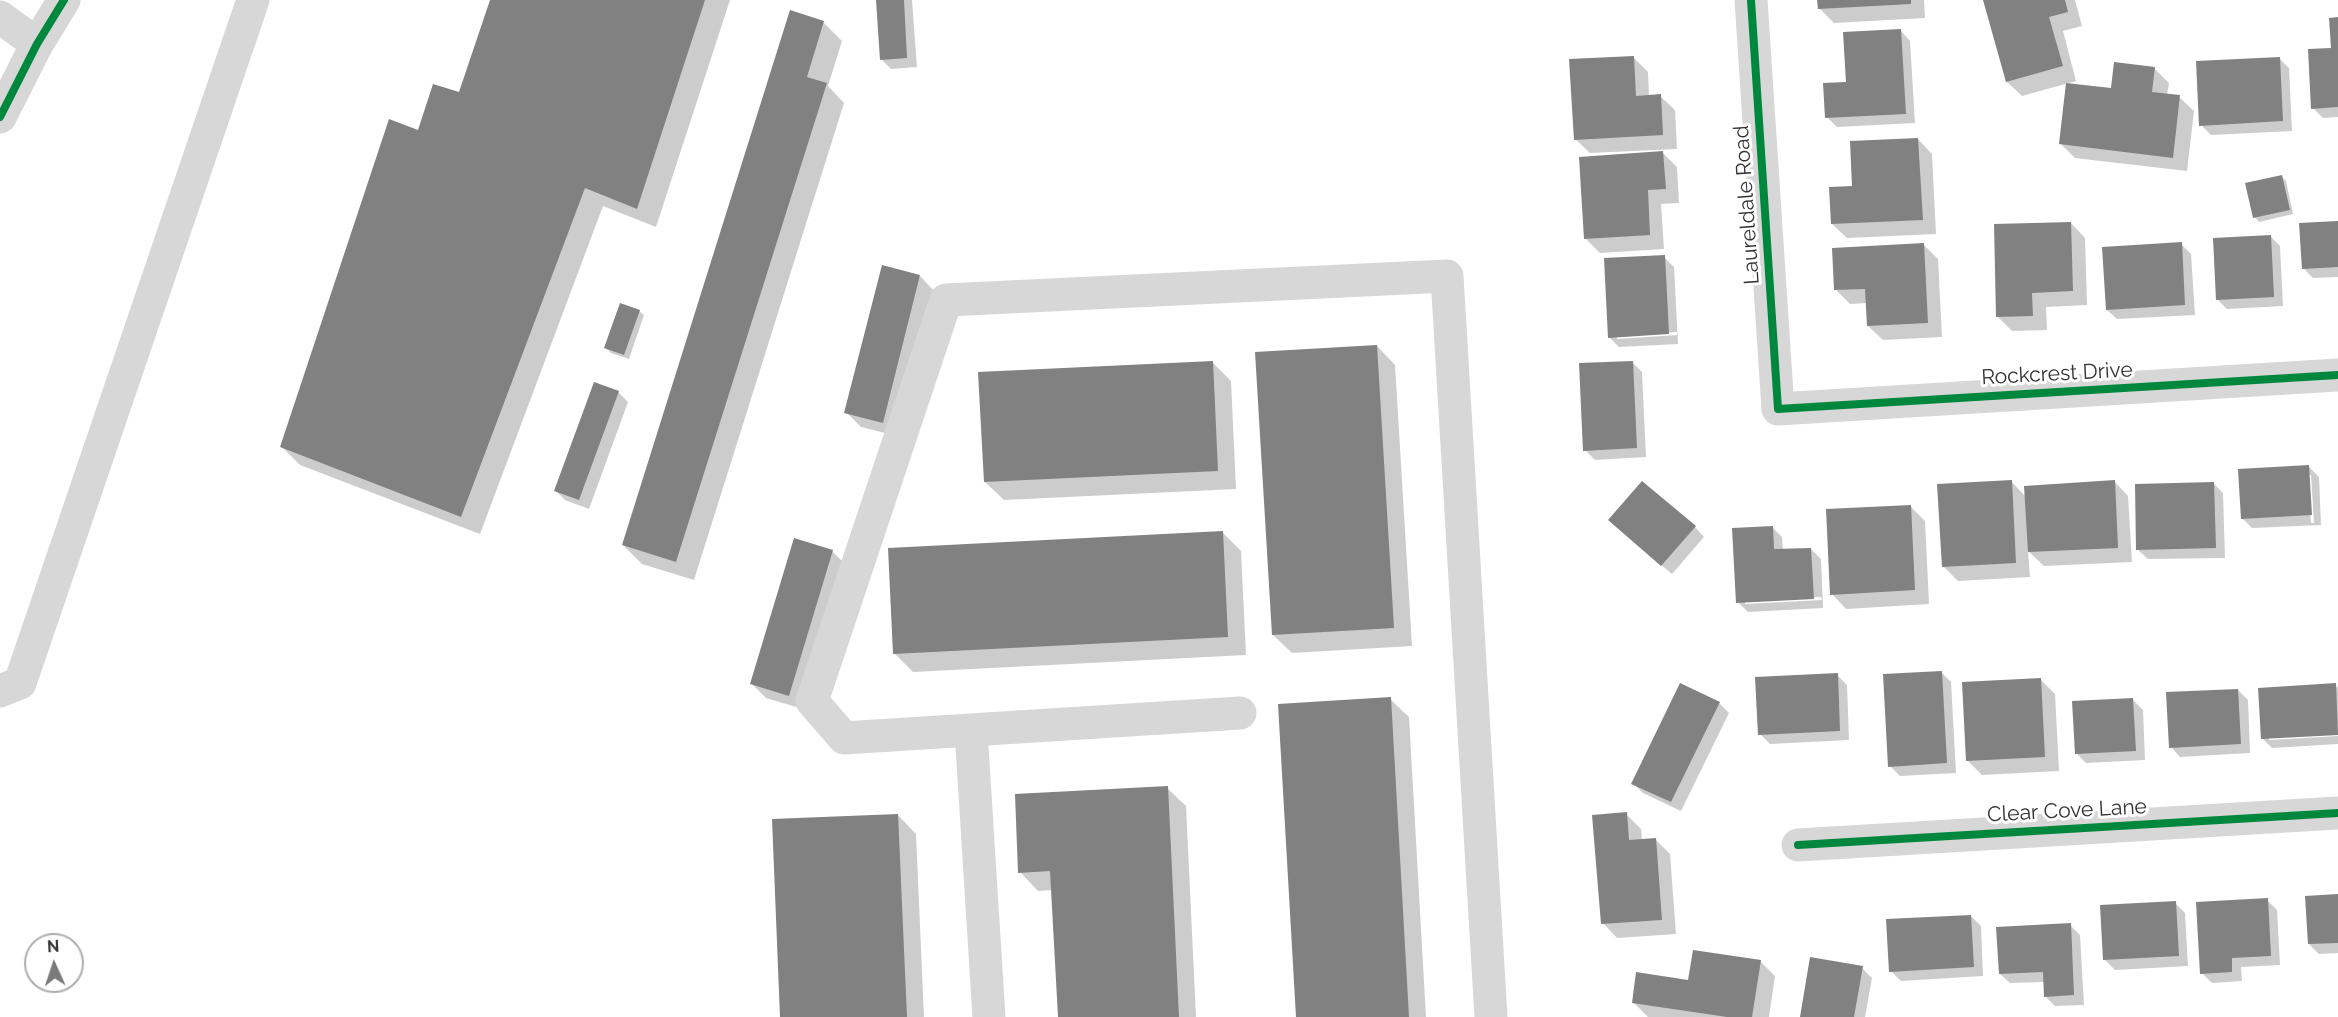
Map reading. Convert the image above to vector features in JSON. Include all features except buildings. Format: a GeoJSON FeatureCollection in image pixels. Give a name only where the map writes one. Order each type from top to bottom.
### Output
{"type":"FeatureCollection","features":[{"type":"Feature","properties":{"kind":"street"},"geometry":{"type":"LineString","coordinates":[[0,117],[37,44],[64,0]]}},
{"type":"Feature","properties":{"kind":"street"},"geometry":{"type":"LineString","coordinates":[[0,691],[20,683],[253,0]]}},
{"type":"Feature","properties":{"kind":"street","name":"Laureldale Road"},"geometry":{"type":"LineString","coordinates":[[1751,0],[1778,409]]}},
{"type":"Feature","properties":{"kind":"street"},"geometry":{"type":"LineString","coordinates":[[0,17],[37,44]]}},
{"type":"Feature","properties":{"kind":"street"},"geometry":{"type":"LineString","coordinates":[[1240,713],[844,738],[812,701],[946,300],[1447,276],[1491,1017]]}},
{"type":"Feature","properties":{"kind":"street","name":"Rockcrest Drive"},"geometry":{"type":"LineString","coordinates":[[1778,409],[2338,375]]}},
{"type":"Feature","properties":{"kind":"street"},"geometry":{"type":"LineString","coordinates":[[971,730],[989,1017]]}},
{"type":"Feature","properties":{"kind":"street","name":"Clear Cove Lane"},"geometry":{"type":"LineString","coordinates":[[1798,845],[2338,813]]}},
{"type":"Feature","properties":{"kind":"cycle path"},"geometry":{"type":"LineString","coordinates":[[0,117],[37,44],[64,0]]}},
{"type":"Feature","properties":{"kind":"cycle path"},"geometry":{"type":"LineString","coordinates":[[1751,0],[1778,409],[2338,375]]}},
{"type":"Feature","properties":{"kind":"cycle path"},"geometry":{"type":"LineString","coordinates":[[1798,845],[2338,813]]}}]}
